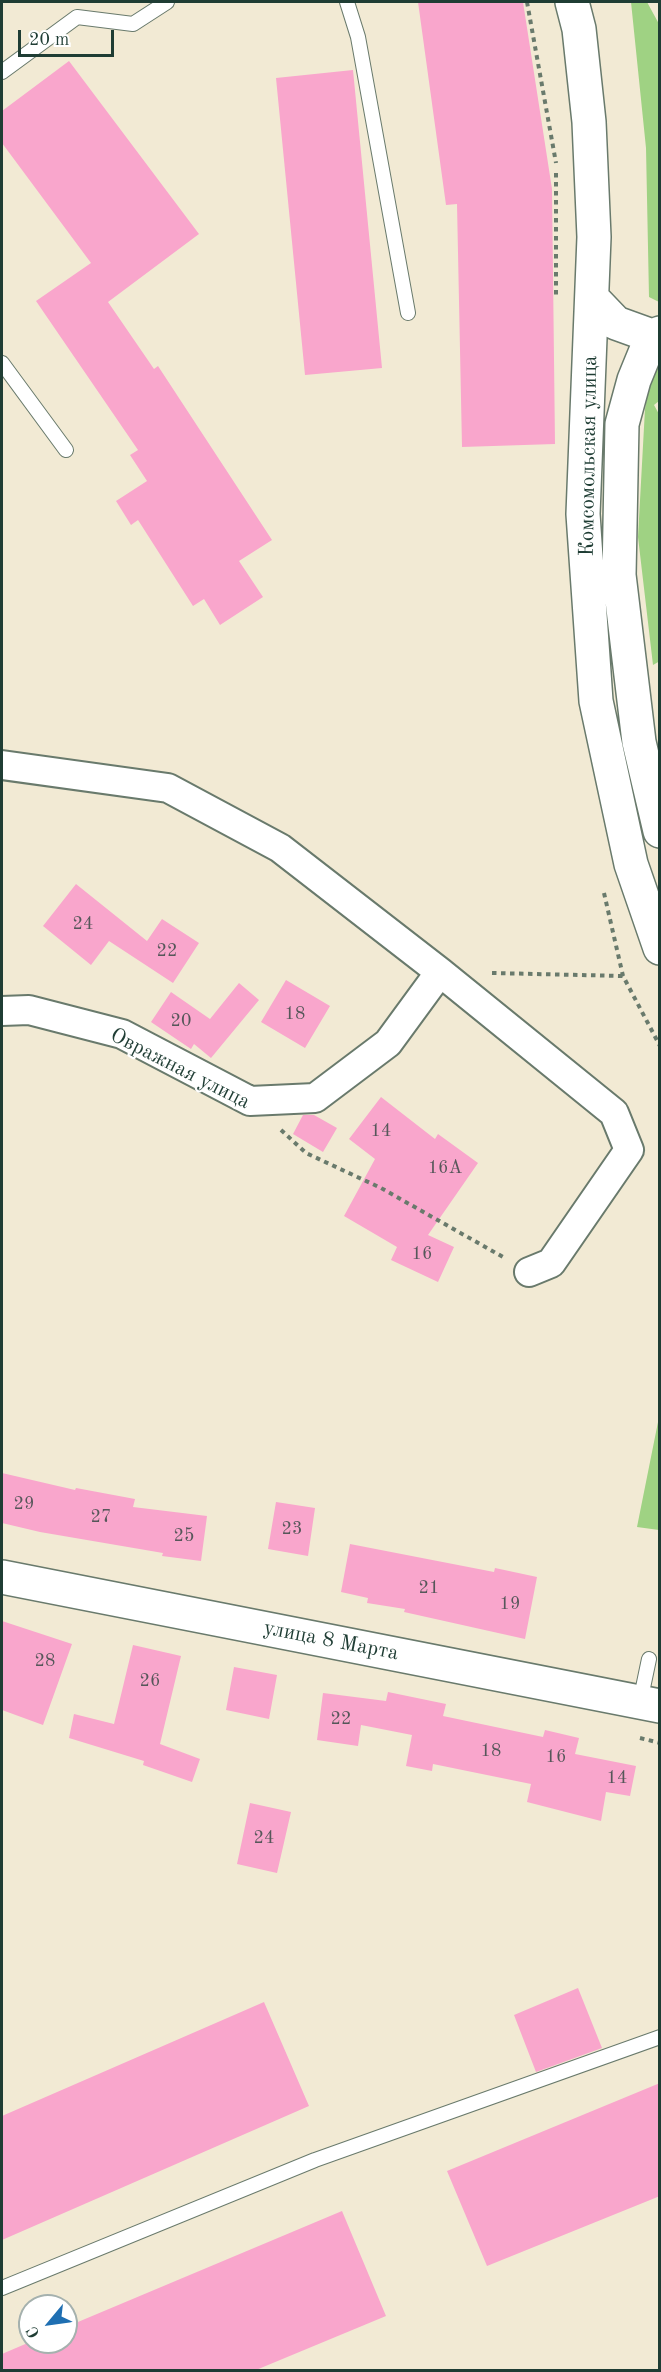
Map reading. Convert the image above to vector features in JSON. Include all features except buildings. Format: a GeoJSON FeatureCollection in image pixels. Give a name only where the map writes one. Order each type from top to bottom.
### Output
{"type":"FeatureCollection","features":[{"type":"Feature","properties":{"kind":"main road","name":"Комсомольская улица"},"geometry":{"type":"LineString","coordinates":[[580,11],[590,122],[594,237],[583,514],[596,701],[631,864],[660,948]]}},
{"type":"Feature","properties":{"kind":"main road"},"geometry":{"type":"LineString","coordinates":[[593,299],[616,323],[656,335]]}},
{"type":"Feature","properties":{"kind":"main road","name":"Комсомольская улица"},"geometry":{"type":"LineString","coordinates":[[656,335],[634,380],[622,424],[620,574],[639,742],[660,831]]}},
{"type":"Feature","properties":{"kind":"main road","name":"улица 8 Марта"},"geometry":{"type":"LineString","coordinates":[[2,1577],[650,1704]]}},
{"type":"Feature","properties":{"kind":"street"},"geometry":{"type":"LineString","coordinates":[[2,765],[168,788],[280,848],[440,972],[614,1113],[629,1150],[551,1263],[529,1272]]}},
{"type":"Feature","properties":{"kind":"street"},"geometry":{"type":"LineString","coordinates":[[250,1101],[315,1098],[388,1043],[440,972]]}},
{"type":"Feature","properties":{"kind":"street","name":"Овражная улица"},"geometry":{"type":"LineString","coordinates":[[2,1011],[29,1010],[122,1034],[250,1101]]}},
{"type":"Feature","properties":{"kind":"lane"},"geometry":{"type":"LineString","coordinates":[[2,72],[77,17],[132,24],[167,2]]}},
{"type":"Feature","properties":{"kind":"lane"},"geometry":{"type":"LineString","coordinates":[[348,2],[358,37],[408,313]]}},
{"type":"Feature","properties":{"kind":"lane"},"geometry":{"type":"LineString","coordinates":[[2,363],[66,450]]}},
{"type":"Feature","properties":{"kind":"lane"},"geometry":{"type":"LineString","coordinates":[[649,1659],[650,1704]]}},
{"type":"Feature","properties":{"kind":"lane"},"geometry":{"type":"LineString","coordinates":[[2,2288],[315,2160],[660,2037]]}},
{"type":"Feature","properties":{"kind":"path"},"geometry":{"type":"LineString","coordinates":[[440,972],[623,976],[660,1046]]}},
{"type":"Feature","properties":{"kind":"path","name":"Овражная улица"},"geometry":{"type":"LineString","coordinates":[[250,1101],[306,1153],[381,1188],[529,1272]]}},
{"type":"Feature","properties":{"kind":"green space"},"geometry":{"type":"Polygon","coordinates":[[[631,2],[647,2],[659,24],[659,302],[649,297],[646,148],[631,2]]]}},
{"type":"Feature","properties":{"kind":"green space"},"geometry":{"type":"Polygon","coordinates":[[[659,364],[659,401],[654,405],[660,416],[660,661],[653,665],[638,537],[645,409],[650,380],[659,364]]]}},
{"type":"Feature","properties":{"kind":"green space"},"geometry":{"type":"Polygon","coordinates":[[[659,1417],[659,1530],[637,1527],[659,1417]]]}}]}
